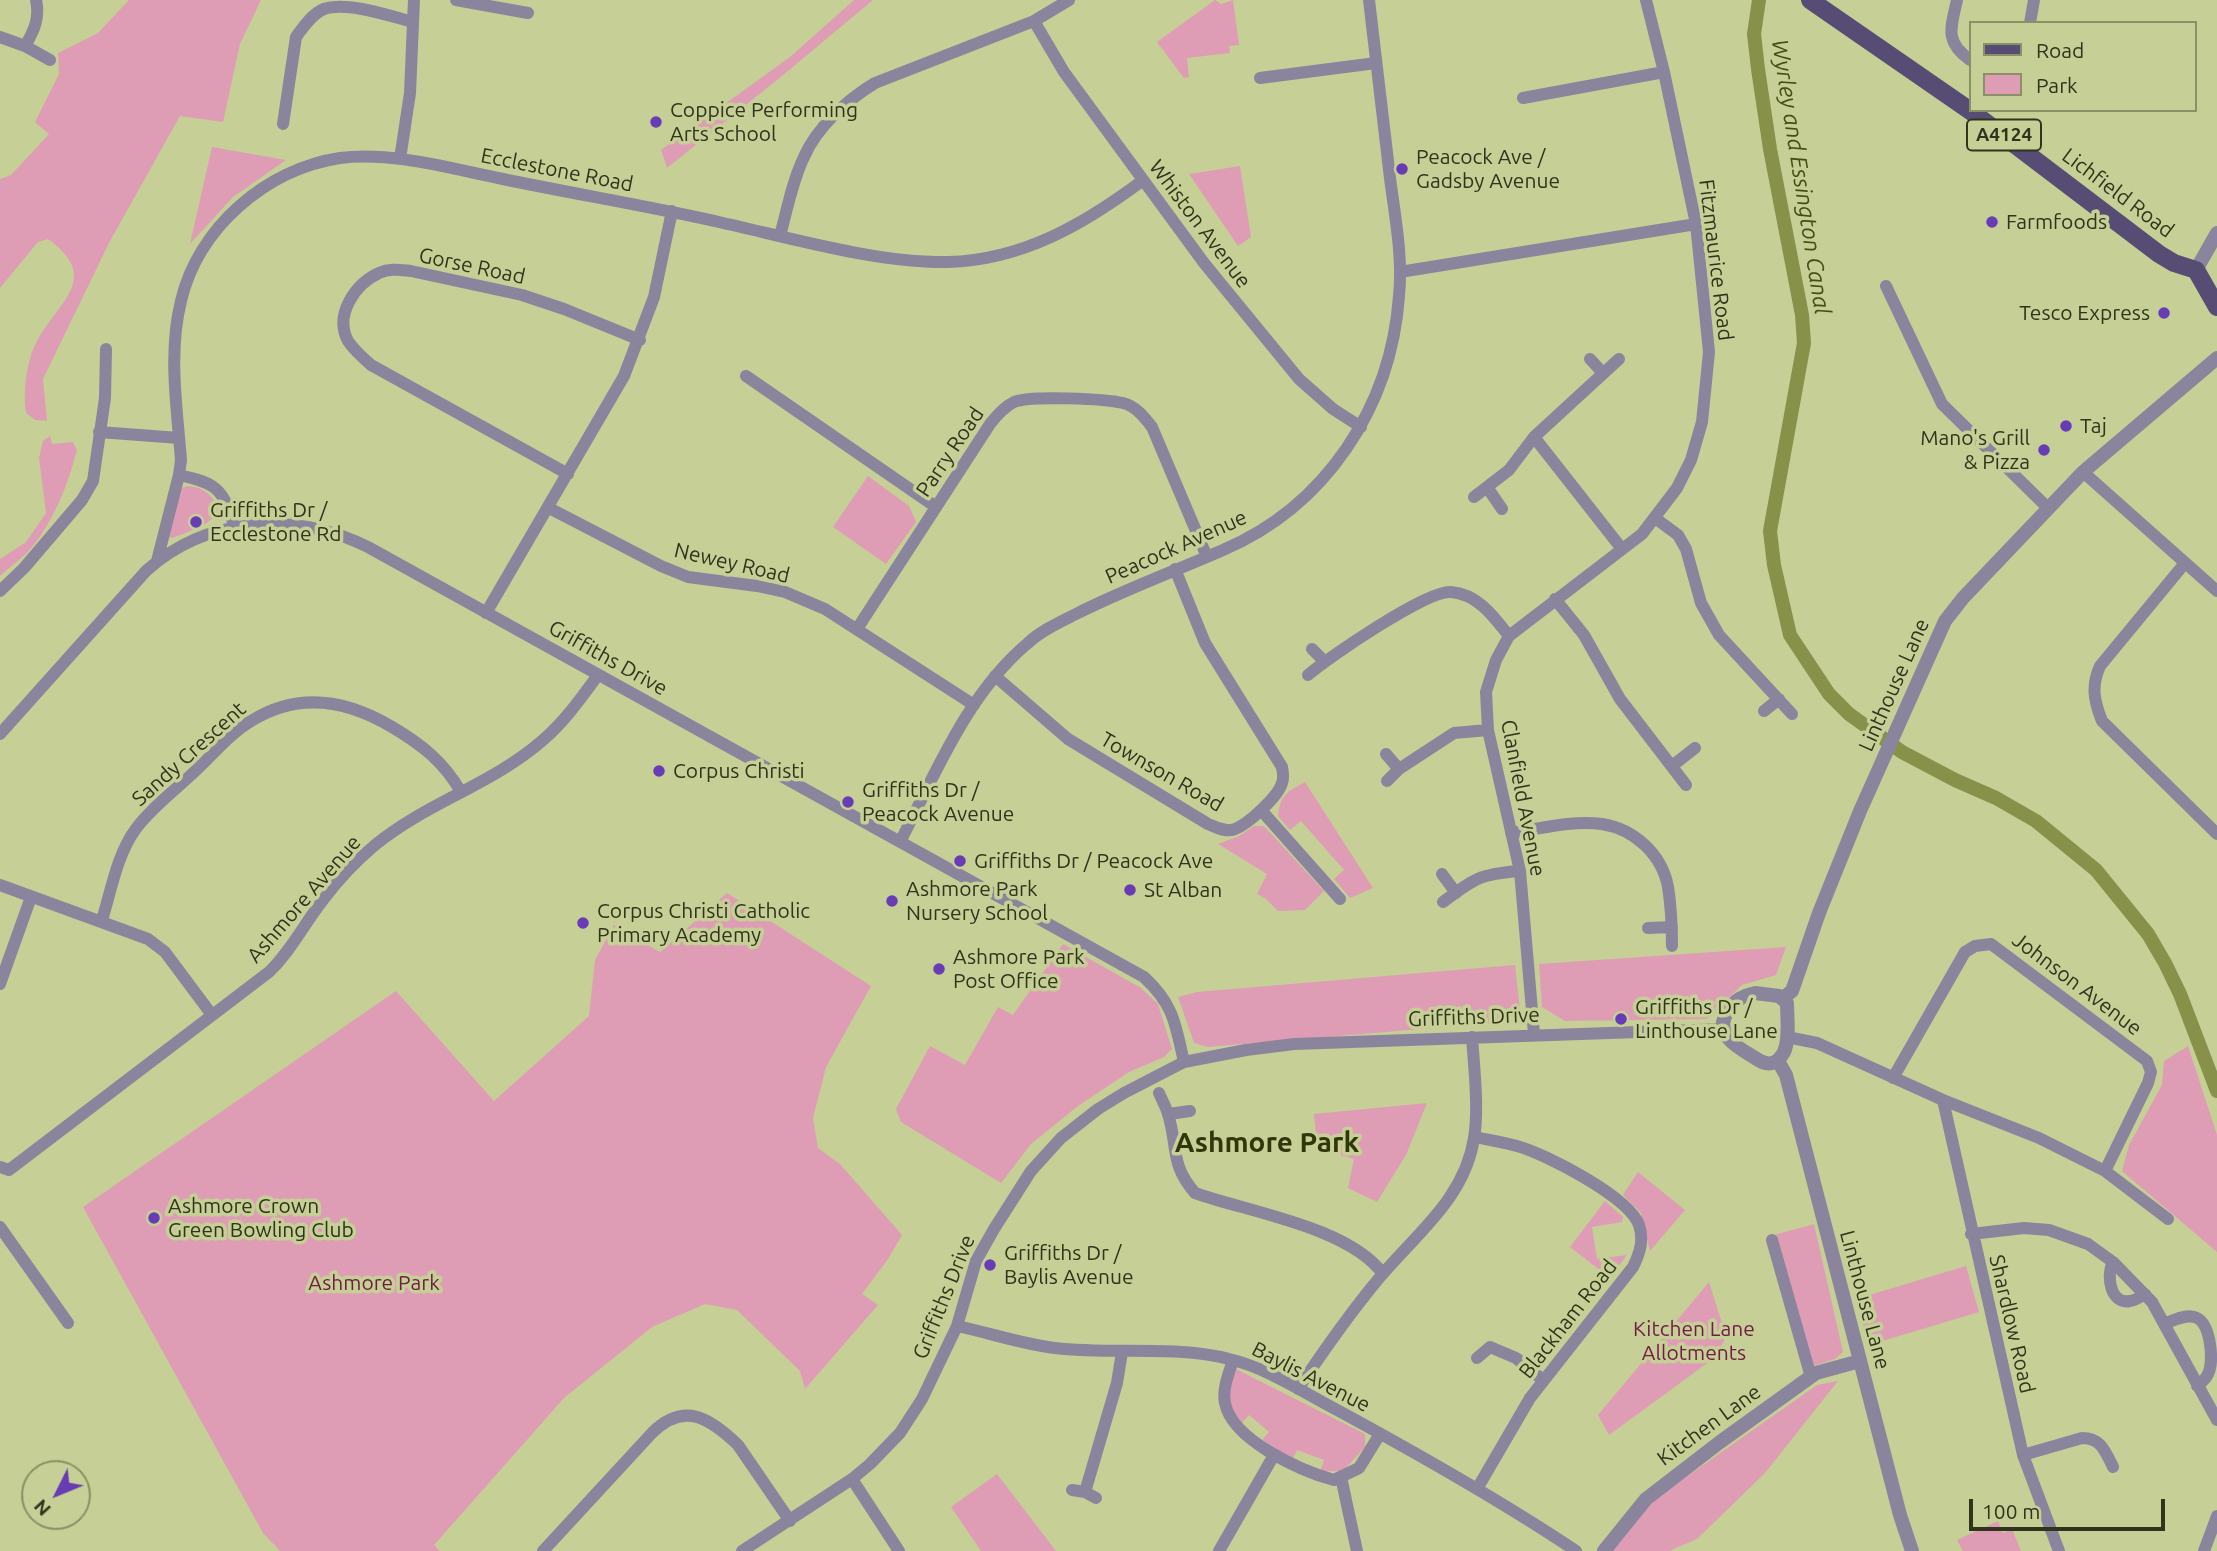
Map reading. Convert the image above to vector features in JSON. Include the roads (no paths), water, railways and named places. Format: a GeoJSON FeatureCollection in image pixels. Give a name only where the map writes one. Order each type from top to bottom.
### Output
{"type":"FeatureCollection","features":[{"type":"Feature","properties":{"kind":"main road","name":"Lichfield Road"},"geometry":{"type":"LineString","coordinates":[[1810,0],[1968,109]]}},
{"type":"Feature","properties":{"kind":"main road","name":"Lichfield Road"},"geometry":{"type":"LineString","coordinates":[[1972,112],[2159,254],[2174,263],[2196,270]]}},
{"type":"Feature","properties":{"kind":"main road"},"geometry":{"type":"LineString","coordinates":[[2196,270],[2217,307]]}},
{"type":"Feature","properties":{"kind":"street"},"geometry":{"type":"LineString","coordinates":[[25,46],[34,30],[38,13],[36,0]]}},
{"type":"Feature","properties":{"kind":"street"},"geometry":{"type":"LineString","coordinates":[[400,159],[410,93],[414,0]]}},
{"type":"Feature","properties":{"kind":"street"},"geometry":{"type":"LineString","coordinates":[[456,0],[528,13]]}},
{"type":"Feature","properties":{"kind":"street"},"geometry":{"type":"LineString","coordinates":[[780,236],[796,178],[811,142],[859,93],[875,83],[1034,21],[1069,0]]}},
{"type":"Feature","properties":{"kind":"street","name":"Peacock Avenue"},"geometry":{"type":"LineString","coordinates":[[900,842],[974,705],[995,676],[1028,642],[1116,593],[1207,557],[1256,534],[1296,505],[1328,473],[1361,427],[1390,356],[1401,272],[1369,0]]}},
{"type":"Feature","properties":{"kind":"street","name":"Fitzmaurice Road"},"geometry":{"type":"LineString","coordinates":[[1646,0],[1696,224],[1709,352],[1702,422],[1690,460],[1682,479],[1655,517]]}},
{"type":"Feature","properties":{"kind":"street"},"geometry":{"type":"LineString","coordinates":[[1957,0],[1950,36],[1954,46],[1968,58]]}},
{"type":"Feature","properties":{"kind":"street"},"geometry":{"type":"LineString","coordinates":[[2030,21],[2034,0]]}},
{"type":"Feature","properties":{"kind":"street"},"geometry":{"type":"LineString","coordinates":[[283,124],[296,37],[303,26],[321,10],[334,7],[366,10],[414,22]]}},
{"type":"Feature","properties":{"kind":"street","name":"Whiston Avenue"},"geometry":{"type":"LineString","coordinates":[[1034,21],[1064,72],[1204,263],[1299,379],[1333,409],[1361,427]]}},
{"type":"Feature","properties":{"kind":"street"},"geometry":{"type":"LineString","coordinates":[[0,37],[25,46],[50,60]]}},
{"type":"Feature","properties":{"kind":"street"},"geometry":{"type":"LineString","coordinates":[[1261,78],[1376,63]]}},
{"type":"Feature","properties":{"kind":"street"},"geometry":{"type":"LineString","coordinates":[[1523,98],[1664,72]]}},
{"type":"Feature","properties":{"kind":"street","name":"Ecclestone Road"},"geometry":{"type":"LineString","coordinates":[[157,561],[181,460],[175,362],[180,304],[186,283],[197,260],[226,218],[267,185],[302,167],[342,158],[400,159],[672,211],[908,262],[984,259],[1012,253],[1072,229],[1142,181]]}},
{"type":"Feature","properties":{"kind":"street"},"geometry":{"type":"LineString","coordinates":[[486,614],[624,376],[640,340],[654,297],[672,211]]}},
{"type":"Feature","properties":{"kind":"street"},"geometry":{"type":"LineString","coordinates":[[1401,272],[1696,224]]}},
{"type":"Feature","properties":{"kind":"street"},"geometry":{"type":"LineString","coordinates":[[2196,270],[2217,233]]}},
{"type":"Feature","properties":{"kind":"street","name":"Gorse Road"},"geometry":{"type":"LineString","coordinates":[[568,474],[371,365],[348,340],[344,322],[354,291],[379,273],[393,269],[411,271],[523,295],[640,340]]}},
{"type":"Feature","properties":{"kind":"street"},"geometry":{"type":"LineString","coordinates":[[1886,286],[1942,404],[2048,508]]}},
{"type":"Feature","properties":{"kind":"street"},"geometry":{"type":"LineString","coordinates":[[0,591],[24,568],[93,481],[105,398],[106,349]]}},
{"type":"Feature","properties":{"kind":"street","name":"Linthouse Lane"},"geometry":{"type":"LineString","coordinates":[[1783,998],[1791,991],[1860,811],[1945,621],[1963,598],[2083,472],[2217,358]]}},
{"type":"Feature","properties":{"kind":"street"},"geometry":{"type":"LineString","coordinates":[[1590,359],[1603,373]]}},
{"type":"Feature","properties":{"kind":"street"},"geometry":{"type":"LineString","coordinates":[[1474,497],[1509,470],[1534,437],[1619,359]]}},
{"type":"Feature","properties":{"kind":"street"},"geometry":{"type":"LineString","coordinates":[[746,376],[936,507]]}},
{"type":"Feature","properties":{"kind":"street","name":"Parry Road"},"geometry":{"type":"LineString","coordinates":[[857,629],[999,413],[1015,402],[1042,397],[1125,403],[1142,414],[1152,428],[1207,557]]}},
{"type":"Feature","properties":{"kind":"street"},"geometry":{"type":"LineString","coordinates":[[99,432],[179,438]]}},
{"type":"Feature","properties":{"kind":"street"},"geometry":{"type":"LineString","coordinates":[[1534,437],[1622,549]]}},
{"type":"Feature","properties":{"kind":"street"},"geometry":{"type":"LineString","coordinates":[[2083,472],[2217,591]]}},
{"type":"Feature","properties":{"kind":"street"},"geometry":{"type":"LineString","coordinates":[[179,475],[202,480],[219,490],[230,510],[234,526]]}},
{"type":"Feature","properties":{"kind":"street"},"geometry":{"type":"LineString","coordinates":[[1486,487],[1503,509]]}},
{"type":"Feature","properties":{"kind":"street","name":"Newey Road"},"geometry":{"type":"LineString","coordinates":[[549,508],[661,566],[688,577],[785,592],[825,609],[974,705]]}},
{"type":"Feature","properties":{"kind":"street"},"geometry":{"type":"LineString","coordinates":[[1655,517],[1678,535],[1686,549],[1701,603],[1713,625],[1792,714]]}},
{"type":"Feature","properties":{"kind":"street","name":"Clanfield Avenue"},"geometry":{"type":"LineString","coordinates":[[1534,1034],[1520,871],[1488,730],[1486,692],[1496,660],[1509,636],[1555,598],[1642,534],[1655,517]]}},
{"type":"Feature","properties":{"kind":"street","name":"Griffiths Drive"},"geometry":{"type":"LineString","coordinates":[[0,734],[157,561],[201,537],[234,526],[289,524],[340,534],[368,547],[1144,977],[1166,999],[1175,1022],[1184,1062]]}},
{"type":"Feature","properties":{"kind":"street"},"geometry":{"type":"LineString","coordinates":[[2185,563],[2100,666],[2094,679],[2093,691],[2095,705],[2102,721],[2217,834]]}},
{"type":"Feature","properties":{"kind":"street","name":"Townson Road"},"geometry":{"type":"LineString","coordinates":[[995,676],[1068,739],[1208,824],[1224,830],[1234,830],[1261,810],[1280,788],[1284,780],[1282,767],[1205,643],[1175,569]]}},
{"type":"Feature","properties":{"kind":"street"},"geometry":{"type":"LineString","coordinates":[[1308,675],[1324,661],[1410,608],[1441,593],[1451,592],[1472,597],[1509,636]]}},
{"type":"Feature","properties":{"kind":"street"},"geometry":{"type":"LineString","coordinates":[[1555,598],[1584,635],[1620,699],[1686,785]]}},
{"type":"Feature","properties":{"kind":"street"},"geometry":{"type":"LineString","coordinates":[[1312,649],[1324,661]]}},
{"type":"Feature","properties":{"kind":"street","name":"Ashmore Avenue"},"geometry":{"type":"LineString","coordinates":[[3,1171],[282,960],[323,899],[358,861],[399,827],[542,742],[573,710],[598,675]]}},
{"type":"Feature","properties":{"kind":"street"},"geometry":{"type":"LineString","coordinates":[[1764,712],[1779,699]]}},
{"type":"Feature","properties":{"kind":"street","name":"Sandy Crescent"},"geometry":{"type":"LineString","coordinates":[[102,920],[124,850],[141,823],[241,728],[266,712],[280,707],[331,702],[363,711],[403,734],[439,760],[461,792]]}},
{"type":"Feature","properties":{"kind":"street"},"geometry":{"type":"LineString","coordinates":[[1387,781],[1399,769],[1454,733],[1488,730]]}},
{"type":"Feature","properties":{"kind":"street"},"geometry":{"type":"LineString","coordinates":[[1672,766],[1695,748]]}},
{"type":"Feature","properties":{"kind":"street"},"geometry":{"type":"LineString","coordinates":[[1386,754],[1399,769]]}},
{"type":"Feature","properties":{"kind":"street"},"geometry":{"type":"LineString","coordinates":[[1261,810],[1340,898]]}},
{"type":"Feature","properties":{"kind":"street"},"geometry":{"type":"LineString","coordinates":[[1511,833],[1568,825],[1602,824],[1634,836],[1650,850],[1668,884],[1672,946]]}},
{"type":"Feature","properties":{"kind":"street"},"geometry":{"type":"LineString","coordinates":[[1443,902],[1472,880],[1492,873],[1520,871]]}},
{"type":"Feature","properties":{"kind":"street"},"geometry":{"type":"LineString","coordinates":[[1442,874],[1455,893]]}},
{"type":"Feature","properties":{"kind":"street"},"geometry":{"type":"LineString","coordinates":[[0,885],[102,920],[157,944],[212,1015]]}},
{"type":"Feature","properties":{"kind":"street"},"geometry":{"type":"LineString","coordinates":[[0,984],[31,897]]}},
{"type":"Feature","properties":{"kind":"street"},"geometry":{"type":"LineString","coordinates":[[1648,928],[1672,927]]}},
{"type":"Feature","properties":{"kind":"street","name":"Johnson Avenue"},"geometry":{"type":"LineString","coordinates":[[1893,1078],[1965,952],[1975,946],[1991,944],[2147,1062],[2151,1072],[2148,1083],[2105,1171]]}},
{"type":"Feature","properties":{"kind":"street"},"geometry":{"type":"LineString","coordinates":[[1769,993],[1783,998],[1787,1003],[1787,1038],[1783,1054],[1778,1061],[1771,1064],[1735,1046],[1724,1029],[1725,1017],[1735,1001],[1743,995],[1769,993]]}},
{"type":"Feature","properties":{"kind":"street","name":"Griffiths Drive"},"geometry":{"type":"LineString","coordinates":[[742,1551],[852,1479],[900,1433],[922,1399],[957,1326],[976,1261],[1016,1193],[1031,1171],[1061,1138],[1124,1093],[1184,1062],[1294,1044],[1724,1029]]}},
{"type":"Feature","properties":{"kind":"street"},"geometry":{"type":"LineString","coordinates":[[1298,1389],[1329,1342],[1383,1274],[1446,1205],[1469,1158],[1475,1137],[1472,1037]]}},
{"type":"Feature","properties":{"kind":"street"},"geometry":{"type":"LineString","coordinates":[[1787,1038],[1818,1044],[1943,1100],[2039,1138],[2105,1171],[2168,1219]]}},
{"type":"Feature","properties":{"kind":"street","name":"Linthouse Lane"},"geometry":{"type":"LineString","coordinates":[[1778,1061],[1788,1085],[1900,1515],[1912,1551]]}},
{"type":"Feature","properties":{"kind":"street"},"geometry":{"type":"LineString","coordinates":[[1160,1093],[1168,1114],[1177,1163],[1183,1180],[1195,1193],[1311,1229],[1356,1248],[1375,1262],[1383,1274]]}},
{"type":"Feature","properties":{"kind":"street","name":"Shardlow Road"},"geometry":{"type":"LineString","coordinates":[[1943,1100],[2022,1455],[2059,1551]]}},
{"type":"Feature","properties":{"kind":"street"},"geometry":{"type":"LineString","coordinates":[[1168,1114],[1190,1111]]}},
{"type":"Feature","properties":{"kind":"street","name":"Blackham Road"},"geometry":{"type":"LineString","coordinates":[[1475,1137],[1517,1146],[1554,1162],[1619,1200],[1631,1211],[1639,1225],[1641,1240],[1633,1267],[1544,1380],[1514,1424],[1478,1489]]}},
{"type":"Feature","properties":{"kind":"street"},"geometry":{"type":"LineString","coordinates":[[0,1227],[68,1323]]}},
{"type":"Feature","properties":{"kind":"street"},"geometry":{"type":"LineString","coordinates":[[1971,1234],[2024,1228],[2049,1230],[2088,1244],[2113,1262],[2145,1294],[2166,1323],[2217,1420]]}},
{"type":"Feature","properties":{"kind":"street"},"geometry":{"type":"LineString","coordinates":[[1772,1240],[1811,1377]]}},
{"type":"Feature","properties":{"kind":"street"},"geometry":{"type":"LineString","coordinates":[[2113,1262],[2109,1270],[2110,1285],[2115,1296],[2122,1301],[2132,1301],[2145,1294]]}},
{"type":"Feature","properties":{"kind":"street"},"geometry":{"type":"LineString","coordinates":[[2166,1323],[2195,1316],[2201,1320],[2211,1357],[2207,1377],[2197,1386]]}},
{"type":"Feature","properties":{"kind":"street","name":"Baylis Avenue"},"geometry":{"type":"LineString","coordinates":[[957,1326],[1054,1348],[1122,1352],[1184,1351],[1233,1360],[1298,1389],[1380,1434],[1478,1489],[1576,1551]]}},
{"type":"Feature","properties":{"kind":"street"},"geometry":{"type":"LineString","coordinates":[[1477,1358],[1490,1347],[1516,1358],[1544,1380]]}},
{"type":"Feature","properties":{"kind":"street"},"geometry":{"type":"LineString","coordinates":[[1084,1493],[1117,1383],[1122,1352]]}},
{"type":"Feature","properties":{"kind":"street"},"geometry":{"type":"LineString","coordinates":[[1233,1360],[1224,1391],[1228,1412],[1248,1435],[1274,1455],[1334,1480],[1354,1471],[1363,1463],[1380,1434]]}},
{"type":"Feature","properties":{"kind":"street","name":"Kitchen Lane"},"geometry":{"type":"LineString","coordinates":[[1604,1551],[1652,1494],[1816,1373],[1860,1361]]}},
{"type":"Feature","properties":{"kind":"street"},"geometry":{"type":"LineString","coordinates":[[543,1551],[652,1433],[663,1422],[678,1416],[694,1415],[716,1424],[729,1436],[790,1521]]}},
{"type":"Feature","properties":{"kind":"street"},"geometry":{"type":"LineString","coordinates":[[2022,1455],[2081,1437],[2090,1437],[2099,1441],[2113,1467]]}},
{"type":"Feature","properties":{"kind":"street"},"geometry":{"type":"LineString","coordinates":[[1219,1551],[1274,1455]]}},
{"type":"Feature","properties":{"kind":"street"},"geometry":{"type":"LineString","coordinates":[[1341,1477],[1357,1551]]}},
{"type":"Feature","properties":{"kind":"street"},"geometry":{"type":"LineString","coordinates":[[852,1479],[899,1551]]}},
{"type":"Feature","properties":{"kind":"street"},"geometry":{"type":"LineString","coordinates":[[2204,1551],[2217,1516]]}},
{"type":"Feature","properties":{"kind":"waterway","name":"Wyrley and Essington Canal"},"geometry":{"type":"LineString","coordinates":[[1759,0],[1754,34],[1758,69],[1770,149],[1802,315],[1804,343],[1770,531],[1774,565],[1790,635],[1829,694],[1849,714],[1902,752],[1996,798],[2036,821],[2096,870],[2148,934],[2165,963],[2180,994],[2217,1091]]}},
{"type":"Feature","properties":{"kind":"place","name":"Coppice Performing Arts School"},"geometry":{"type":"Point","coordinates":[656,122]}},
{"type":"Feature","properties":{"kind":"place","name":"Peacock Ave / Gadsby Avenue"},"geometry":{"type":"Point","coordinates":[1402,169]}},
{"type":"Feature","properties":{"kind":"place","name":"Farmfoods"},"geometry":{"type":"Point","coordinates":[1992,222]}},
{"type":"Feature","properties":{"kind":"place","name":"Tesco Express"},"geometry":{"type":"Point","coordinates":[2164,313]}},
{"type":"Feature","properties":{"kind":"place","name":"Taj"},"geometry":{"type":"Point","coordinates":[2066,426]}},
{"type":"Feature","properties":{"kind":"place","name":"Mano's Grill & Pizza"},"geometry":{"type":"Point","coordinates":[2044,450]}},
{"type":"Feature","properties":{"kind":"place","name":"Griffiths Dr / Ecclestone Rd"},"geometry":{"type":"Point","coordinates":[196,522]}},
{"type":"Feature","properties":{"kind":"place","name":"Corpus Christi"},"geometry":{"type":"Point","coordinates":[659,771]}},
{"type":"Feature","properties":{"kind":"place","name":"Griffiths Dr / Peacock Avenue"},"geometry":{"type":"Point","coordinates":[848,802]}},
{"type":"Feature","properties":{"kind":"place","name":"Griffiths Dr / Peacock Ave"},"geometry":{"type":"Point","coordinates":[960,861]}},
{"type":"Feature","properties":{"kind":"place","name":"St Alban"},"geometry":{"type":"Point","coordinates":[1130,890]}},
{"type":"Feature","properties":{"kind":"place","name":"Ashmore Park Nursery School"},"geometry":{"type":"Point","coordinates":[892,901]}},
{"type":"Feature","properties":{"kind":"place","name":"Corpus Christi Catholic Primary Academy"},"geometry":{"type":"Point","coordinates":[583,923]}},
{"type":"Feature","properties":{"kind":"place","name":"Ashmore Park Post Office"},"geometry":{"type":"Point","coordinates":[939,969]}},
{"type":"Feature","properties":{"kind":"place","name":"Griffiths Dr / Linthouse Lane"},"geometry":{"type":"Point","coordinates":[1621,1019]}},
{"type":"Feature","properties":{"kind":"place","name":"Ashmore Crown Green Bowling Club"},"geometry":{"type":"Point","coordinates":[154,1218]}},
{"type":"Feature","properties":{"kind":"place","name":"Griffiths Dr / Baylis Avenue"},"geometry":{"type":"Point","coordinates":[990,1265]}},
{"type":"Feature","properties":{"kind":"district","name":"Ashmore Park"},"geometry":{"type":"Point","coordinates":[1267,1143]}},
{"type":"Feature","properties":{"kind":"park label","name":"Kitchen Lane Allotments"},"geometry":{"type":"Point","coordinates":[1694,1341]}}]}
